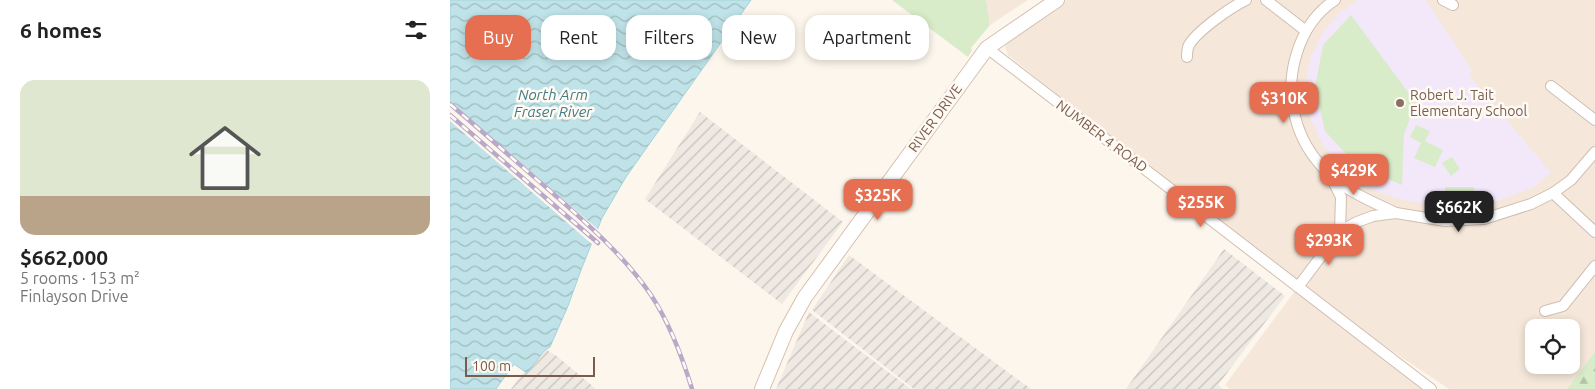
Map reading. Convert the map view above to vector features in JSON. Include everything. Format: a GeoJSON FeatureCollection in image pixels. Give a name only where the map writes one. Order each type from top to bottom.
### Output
{"type":"FeatureCollection","features":[{"type":"Feature","properties":{"kind":"street","name":"RIVER DRIVE"},"geometry":{"type":"LineString","coordinates":[[762,389],[786,331],[805,297],[986,48],[1057,0]]}},
{"type":"Feature","properties":{"kind":"street"},"geometry":{"type":"LineString","coordinates":[[1186,57],[1188,47],[1196,36],[1246,0]]}},
{"type":"Feature","properties":{"kind":"street"},"geometry":{"type":"LineString","coordinates":[[1266,0],[1306,31]]}},
{"type":"Feature","properties":{"kind":"street"},"geometry":{"type":"LineString","coordinates":[[1335,0],[1316,17],[1306,31],[1295,60],[1292,77],[1292,100],[1295,119],[1304,142],[1336,185],[1341,197],[1340,231]]}},
{"type":"Feature","properties":{"kind":"street"},"geometry":{"type":"LineString","coordinates":[[1443,0],[1453,4]]}},
{"type":"Feature","properties":{"kind":"street","name":"NUMBER 4 ROAD"},"geometry":{"type":"LineString","coordinates":[[986,48],[1431,389]]}},
{"type":"Feature","properties":{"kind":"street"},"geometry":{"type":"LineString","coordinates":[[1551,86],[1595,120]]}},
{"type":"Feature","properties":{"kind":"street"},"geometry":{"type":"LineString","coordinates":[[1298,287],[1340,231],[1357,222],[1373,216],[1396,213],[1445,221],[1484,218],[1531,204],[1553,193],[1571,180],[1595,152]]}},
{"type":"Feature","properties":{"kind":"street"},"geometry":{"type":"LineString","coordinates":[[1327,172],[1344,186],[1396,213]]}},
{"type":"Feature","properties":{"kind":"street"},"geometry":{"type":"LineString","coordinates":[[1553,193],[1595,232]]}},
{"type":"Feature","properties":{"kind":"street"},"geometry":{"type":"LineString","coordinates":[[1545,311],[1563,306],[1595,266]]}},
{"type":"Feature","properties":{"kind":"shaded area"},"geometry":{"type":"Polygon","coordinates":[[[986,0],[1028,0],[990,25],[986,0]]]}},
{"type":"Feature","properties":{"kind":"shaded area"},"geometry":{"type":"Polygon","coordinates":[[[1067,0],[1595,0],[1595,389],[1449,389],[1322,304],[1431,389],[1230,389],[1225,385],[1298,287],[1008,55],[1005,47],[1011,38],[1067,0]]]}},
{"type":"Feature","properties":{"kind":"shaded area","name":"Robert J. Tait Elementary School"},"geometry":{"type":"Polygon","coordinates":[[[1358,0],[1426,0],[1472,71],[1469,75],[1551,173],[1532,188],[1492,203],[1472,207],[1437,206],[1396,198],[1369,188],[1343,168],[1323,145],[1310,117],[1305,89],[1310,59],[1323,32],[1340,12],[1358,0]]]}},
{"type":"Feature","properties":{"kind":"shaded area"},"geometry":{"type":"Polygon","coordinates":[[[700,112],[843,222],[782,304],[645,199],[700,112]]]}},
{"type":"Feature","properties":{"kind":"shaded area"},"geometry":{"type":"Polygon","coordinates":[[[1224,249],[1285,296],[1218,385],[1223,389],[1126,389],[1224,249]]]}},
{"type":"Feature","properties":{"kind":"shaded area"},"geometry":{"type":"Polygon","coordinates":[[[849,255],[1031,389],[914,389],[812,310],[849,255]]]}},
{"type":"Feature","properties":{"kind":"shaded area"},"geometry":{"type":"Polygon","coordinates":[[[809,312],[839,335],[911,389],[776,389],[809,312]]]}},
{"type":"Feature","properties":{"kind":"shaded area"},"geometry":{"type":"Polygon","coordinates":[[[542,347],[558,357],[596,389],[511,389],[542,347]]]}},
{"type":"Feature","properties":{"kind":"green space"},"geometry":{"type":"Polygon","coordinates":[[[892,0],[986,0],[990,25],[971,48],[972,50],[968,57],[929,28],[929,15],[912,15],[892,0]]]}},
{"type":"Feature","properties":{"kind":"green space"},"geometry":{"type":"Polygon","coordinates":[[[1351,15],[1416,103],[1404,134],[1402,185],[1356,165],[1325,131],[1315,87],[1323,45],[1351,15]]]}},
{"type":"Feature","properties":{"kind":"green space"},"geometry":{"type":"Polygon","coordinates":[[[1416,125],[1430,131],[1425,141],[1443,150],[1435,167],[1414,158],[1421,143],[1410,137],[1416,125]]]}},
{"type":"Feature","properties":{"kind":"green space"},"geometry":{"type":"Polygon","coordinates":[[[1452,157],[1460,169],[1451,176],[1442,163],[1452,157]]]}},
{"type":"Feature","properties":{"kind":"green space"},"geometry":{"type":"Polygon","coordinates":[[[1445,187],[1474,187],[1474,202],[1445,202],[1445,187]]]}},
{"type":"Feature","properties":{"kind":"green space"},"geometry":{"type":"Polygon","coordinates":[[[1595,352],[1595,389],[1567,389],[1595,352]]]}},
{"type":"Feature","properties":{"kind":"water","name":"North Arm Fraser River"},"geometry":{"type":"Polygon","coordinates":[[[450,0],[751,0],[740,15],[722,15],[722,41],[712,55],[712,15],[626,15],[626,60],[709,60],[626,177],[602,218],[550,347],[544,351],[527,373],[514,364],[496,389],[450,389],[450,0]]]}},
{"type":"Feature","properties":{"kind":"pier"},"geometry":{"type":"Polygon","coordinates":[[[450,102],[600,231],[594,246],[450,121],[450,102]]]}},
{"type":"Feature","properties":{"kind":"railway"},"geometry":{"type":"LineString","coordinates":[[450,104],[603,239],[640,280],[651,295],[670,329],[692,389]]}},
{"type":"Feature","properties":{"kind":"railway"},"geometry":{"type":"LineString","coordinates":[[450,115],[598,243]]}},
{"type":"Feature","properties":{"kind":"place","name":"Robert J. Tait Elementary School"},"geometry":{"type":"Point","coordinates":[1400,103]}}]}
